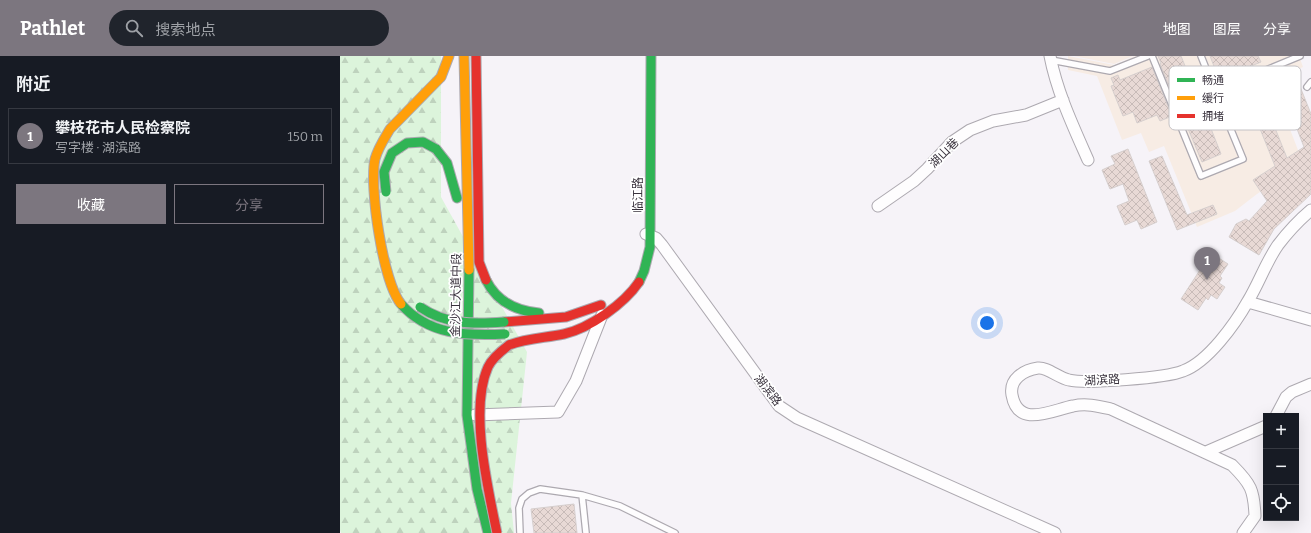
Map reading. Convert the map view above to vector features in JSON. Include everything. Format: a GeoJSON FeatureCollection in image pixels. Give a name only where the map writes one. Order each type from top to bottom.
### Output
{"type":"FeatureCollection","features":[{"type":"Feature","properties":{"kind":"main road"},"geometry":{"type":"LineString","coordinates":[[449,56],[441,77],[427,94],[403,115],[387,132],[378,150],[373,172],[383,259],[390,285],[404,308],[423,324],[447,334],[476,336],[572,327],[598,312]]}},
{"type":"Feature","properties":{"kind":"main road"},"geometry":{"type":"LineString","coordinates":[[454,56],[454,72]]}},
{"type":"Feature","properties":{"kind":"main road","name":"金沙江大道中段"},"geometry":{"type":"LineString","coordinates":[[464,56],[469,232],[467,415],[477,489],[488,533]]}},
{"type":"Feature","properties":{"kind":"main road"},"geometry":{"type":"LineString","coordinates":[[476,56],[480,262],[488,286],[495,295],[512,308],[532,313],[598,312]]}},
{"type":"Feature","properties":{"kind":"main road","name":"临江路"},"geometry":{"type":"LineString","coordinates":[[598,312],[622,302],[638,285],[648,262],[646,234],[643,56]]}},
{"type":"Feature","properties":{"kind":"main road","name":"临江路"},"geometry":{"type":"LineString","coordinates":[[646,234],[651,56]]}},
{"type":"Feature","properties":{"kind":"main road"},"geometry":{"type":"LineString","coordinates":[[387,201],[384,172],[392,153],[407,143],[423,142],[436,149],[447,163],[457,201],[456,158]]}},
{"type":"Feature","properties":{"kind":"main road"},"geometry":{"type":"LineString","coordinates":[[414,301],[430,315],[451,322],[478,324],[565,318],[598,312]]}},
{"type":"Feature","properties":{"kind":"main road","name":"金沙江大道中段"},"geometry":{"type":"LineString","coordinates":[[457,311],[457,342]]}},
{"type":"Feature","properties":{"kind":"main road"},"geometry":{"type":"LineString","coordinates":[[497,533],[486,477],[481,420],[482,388],[488,366],[494,358],[509,345],[519,340],[573,331],[598,312]]}},
{"type":"Feature","properties":{"kind":"street"},"geometry":{"type":"LineString","coordinates":[[1050,58],[1063,100],[1088,160]]}},
{"type":"Feature","properties":{"kind":"street","name":"湖山巷"},"geometry":{"type":"LineString","coordinates":[[878,206],[914,181],[952,142],[970,130],[993,121],[1026,115],[1063,100]]}},
{"type":"Feature","properties":{"kind":"street","name":"湖滨路"},"geometry":{"type":"LineString","coordinates":[[1243,533],[1256,516],[1254,494],[1244,478],[1232,465],[1111,409],[1092,404],[1073,406],[1044,415],[1031,415],[1020,411],[1013,403],[1011,390],[1016,378],[1026,370],[1040,368],[1068,380],[1086,382],[1183,372],[1201,362],[1248,302],[1277,246],[1295,224],[1311,210]]}},
{"type":"Feature","properties":{"kind":"street","name":"湖滨路"},"geometry":{"type":"LineString","coordinates":[[646,234],[662,245],[779,406],[797,418],[1055,533]]}},
{"type":"Feature","properties":{"kind":"street"},"geometry":{"type":"LineString","coordinates":[[1248,302],[1311,320]]}},
{"type":"Feature","properties":{"kind":"street"},"geometry":{"type":"LineString","coordinates":[[467,415],[558,412],[576,381],[598,312]]}},
{"type":"Feature","properties":{"kind":"street"},"geometry":{"type":"LineString","coordinates":[[1278,413],[1286,397],[1292,392],[1311,384]]}},
{"type":"Feature","properties":{"kind":"street"},"geometry":{"type":"LineString","coordinates":[[1206,452],[1263,427]]}},
{"type":"Feature","properties":{"kind":"lane"},"geometry":{"type":"LineString","coordinates":[[1050,58],[1110,71],[1148,56]]}},
{"type":"Feature","properties":{"kind":"lane"},"geometry":{"type":"LineString","coordinates":[[1152,56],[1169,98]]}},
{"type":"Feature","properties":{"kind":"lane"},"geometry":{"type":"LineString","coordinates":[[1201,56],[1205,66]]}},
{"type":"Feature","properties":{"kind":"lane"},"geometry":{"type":"LineString","coordinates":[[1276,66],[1300,56]]}},
{"type":"Feature","properties":{"kind":"lane"},"geometry":{"type":"LineString","coordinates":[[1182,130],[1201,176],[1243,159],[1231,130]]}},
{"type":"Feature","properties":{"kind":"lane"},"geometry":{"type":"LineString","coordinates":[[520,533],[518,508],[522,499],[529,493],[540,489],[582,495],[620,506],[675,533]]}},
{"type":"Feature","properties":{"kind":"lane"},"geometry":{"type":"LineString","coordinates":[[582,495],[586,533]]}},
{"type":"Feature","properties":{"kind":"shaded area"},"geometry":{"type":"Polygon","coordinates":[[[1068,56],[1114,65],[1135,56],[1299,56],[1303,67],[1301,68],[1301,66],[1169,66],[1169,130],[1290,130],[1303,163],[1257,194],[1235,211],[1197,227],[1164,146],[1149,152],[1141,133],[1122,140],[1097,76],[1068,70],[1068,56]]]}},
{"type":"Feature","properties":{"kind":"shaded area"},"geometry":{"type":"Polygon","coordinates":[[[1074,56],[1133,56],[1114,64],[1074,56]]]}},
{"type":"Feature","properties":{"kind":"green space"},"geometry":{"type":"Polygon","coordinates":[[[340,56],[441,56],[441,197],[527,352],[511,503],[514,533],[341,533],[340,56]]]}},
{"type":"Feature","properties":{"kind":"building"},"geometry":{"type":"Polygon","coordinates":[[[1158,56],[1181,56],[1185,66],[1169,66],[1169,86],[1160,64],[1161,63],[1158,56]]]}},
{"type":"Feature","properties":{"kind":"building"},"geometry":{"type":"Polygon","coordinates":[[[1210,56],[1258,56],[1261,62],[1251,66],[1214,66],[1210,56]]]}},
{"type":"Feature","properties":{"kind":"building"},"geometry":{"type":"Polygon","coordinates":[[[1152,67],[1169,109],[1169,117],[1160,121],[1157,115],[1137,123],[1133,112],[1123,116],[1111,86],[1114,85],[1111,78],[1118,75],[1120,80],[1152,67]]]}},
{"type":"Feature","properties":{"kind":"building"},"geometry":{"type":"Polygon","coordinates":[[[1301,89],[1311,114],[1311,194],[1274,229],[1259,255],[1229,237],[1236,224],[1246,219],[1249,221],[1267,201],[1253,180],[1275,166],[1260,130],[1276,130],[1287,158],[1304,147],[1297,130],[1301,130],[1301,89]]]}},
{"type":"Feature","properties":{"kind":"building"},"geometry":{"type":"Polygon","coordinates":[[[1189,130],[1212,130],[1221,154],[1202,162],[1189,130]]]}},
{"type":"Feature","properties":{"kind":"building"},"geometry":{"type":"Polygon","coordinates":[[[1128,149],[1157,222],[1141,229],[1137,220],[1125,225],[1117,206],[1129,201],[1123,184],[1110,189],[1102,170],[1115,164],[1111,156],[1128,149]]]}},
{"type":"Feature","properties":{"kind":"building"},"geometry":{"type":"Polygon","coordinates":[[[1162,156],[1187,215],[1213,205],[1217,214],[1177,230],[1149,161],[1162,156]]]}},
{"type":"Feature","properties":{"kind":"building"},"geometry":{"type":"Polygon","coordinates":[[[1211,253],[1228,264],[1220,276],[1222,278],[1219,283],[1225,287],[1217,299],[1211,295],[1208,300],[1206,298],[1198,310],[1181,299],[1211,253]]]}},
{"type":"Feature","properties":{"kind":"building"},"geometry":{"type":"Polygon","coordinates":[[[574,504],[577,533],[534,533],[531,509],[574,504]]]}},
{"type":"Feature","properties":{"kind":"traffic: fast"},"geometry":{"type":"LineString","coordinates":[[639,282],[644,271],[650,247],[651,56]]}},
{"type":"Feature","properties":{"kind":"traffic: fast"},"geometry":{"type":"LineString","coordinates":[[386,192],[384,172],[392,153],[407,143],[423,142],[436,149]]}},
{"type":"Feature","properties":{"kind":"traffic: fast"},"geometry":{"type":"LineString","coordinates":[[436,149],[447,163],[457,198]]}},
{"type":"Feature","properties":{"kind":"traffic: fast"},"geometry":{"type":"LineString","coordinates":[[469,270],[467,415],[477,489],[488,533]]}},
{"type":"Feature","properties":{"kind":"traffic: fast"},"geometry":{"type":"LineString","coordinates":[[486,280],[490,288],[508,304],[523,310],[539,313]]}},
{"type":"Feature","properties":{"kind":"traffic: fast"},"geometry":{"type":"LineString","coordinates":[[401,304],[423,322],[435,328],[462,334],[505,334]]}},
{"type":"Feature","properties":{"kind":"traffic: fast"},"geometry":{"type":"LineString","coordinates":[[420,307],[440,317],[460,322],[504,322]]}},
{"type":"Feature","properties":{"kind":"traffic: slow"},"geometry":{"type":"LineString","coordinates":[[441,77],[449,56]]}},
{"type":"Feature","properties":{"kind":"traffic: slow"},"geometry":{"type":"LineString","coordinates":[[464,56],[469,270]]}},
{"type":"Feature","properties":{"kind":"traffic: slow"},"geometry":{"type":"LineString","coordinates":[[401,304],[394,293],[388,276],[379,234],[374,190],[375,159],[379,147],[390,129],[441,77]]}},
{"type":"Feature","properties":{"kind":"traffic: jam"},"geometry":{"type":"LineString","coordinates":[[476,56],[479,262],[486,280]]}},
{"type":"Feature","properties":{"kind":"traffic: jam"},"geometry":{"type":"LineString","coordinates":[[509,345],[529,339],[564,334],[585,326],[616,307],[625,299],[639,282]]}},
{"type":"Feature","properties":{"kind":"traffic: jam"},"geometry":{"type":"LineString","coordinates":[[504,322],[566,317],[601,305]]}},
{"type":"Feature","properties":{"kind":"traffic: jam"},"geometry":{"type":"LineString","coordinates":[[497,533],[485,472],[480,427],[480,405],[488,367],[494,358],[509,345]]}},
{"type":"Feature","properties":{"kind":"place","name":"攀枝花市人民检察院"},"geometry":{"type":"Point","coordinates":[1207,280]}}]}
